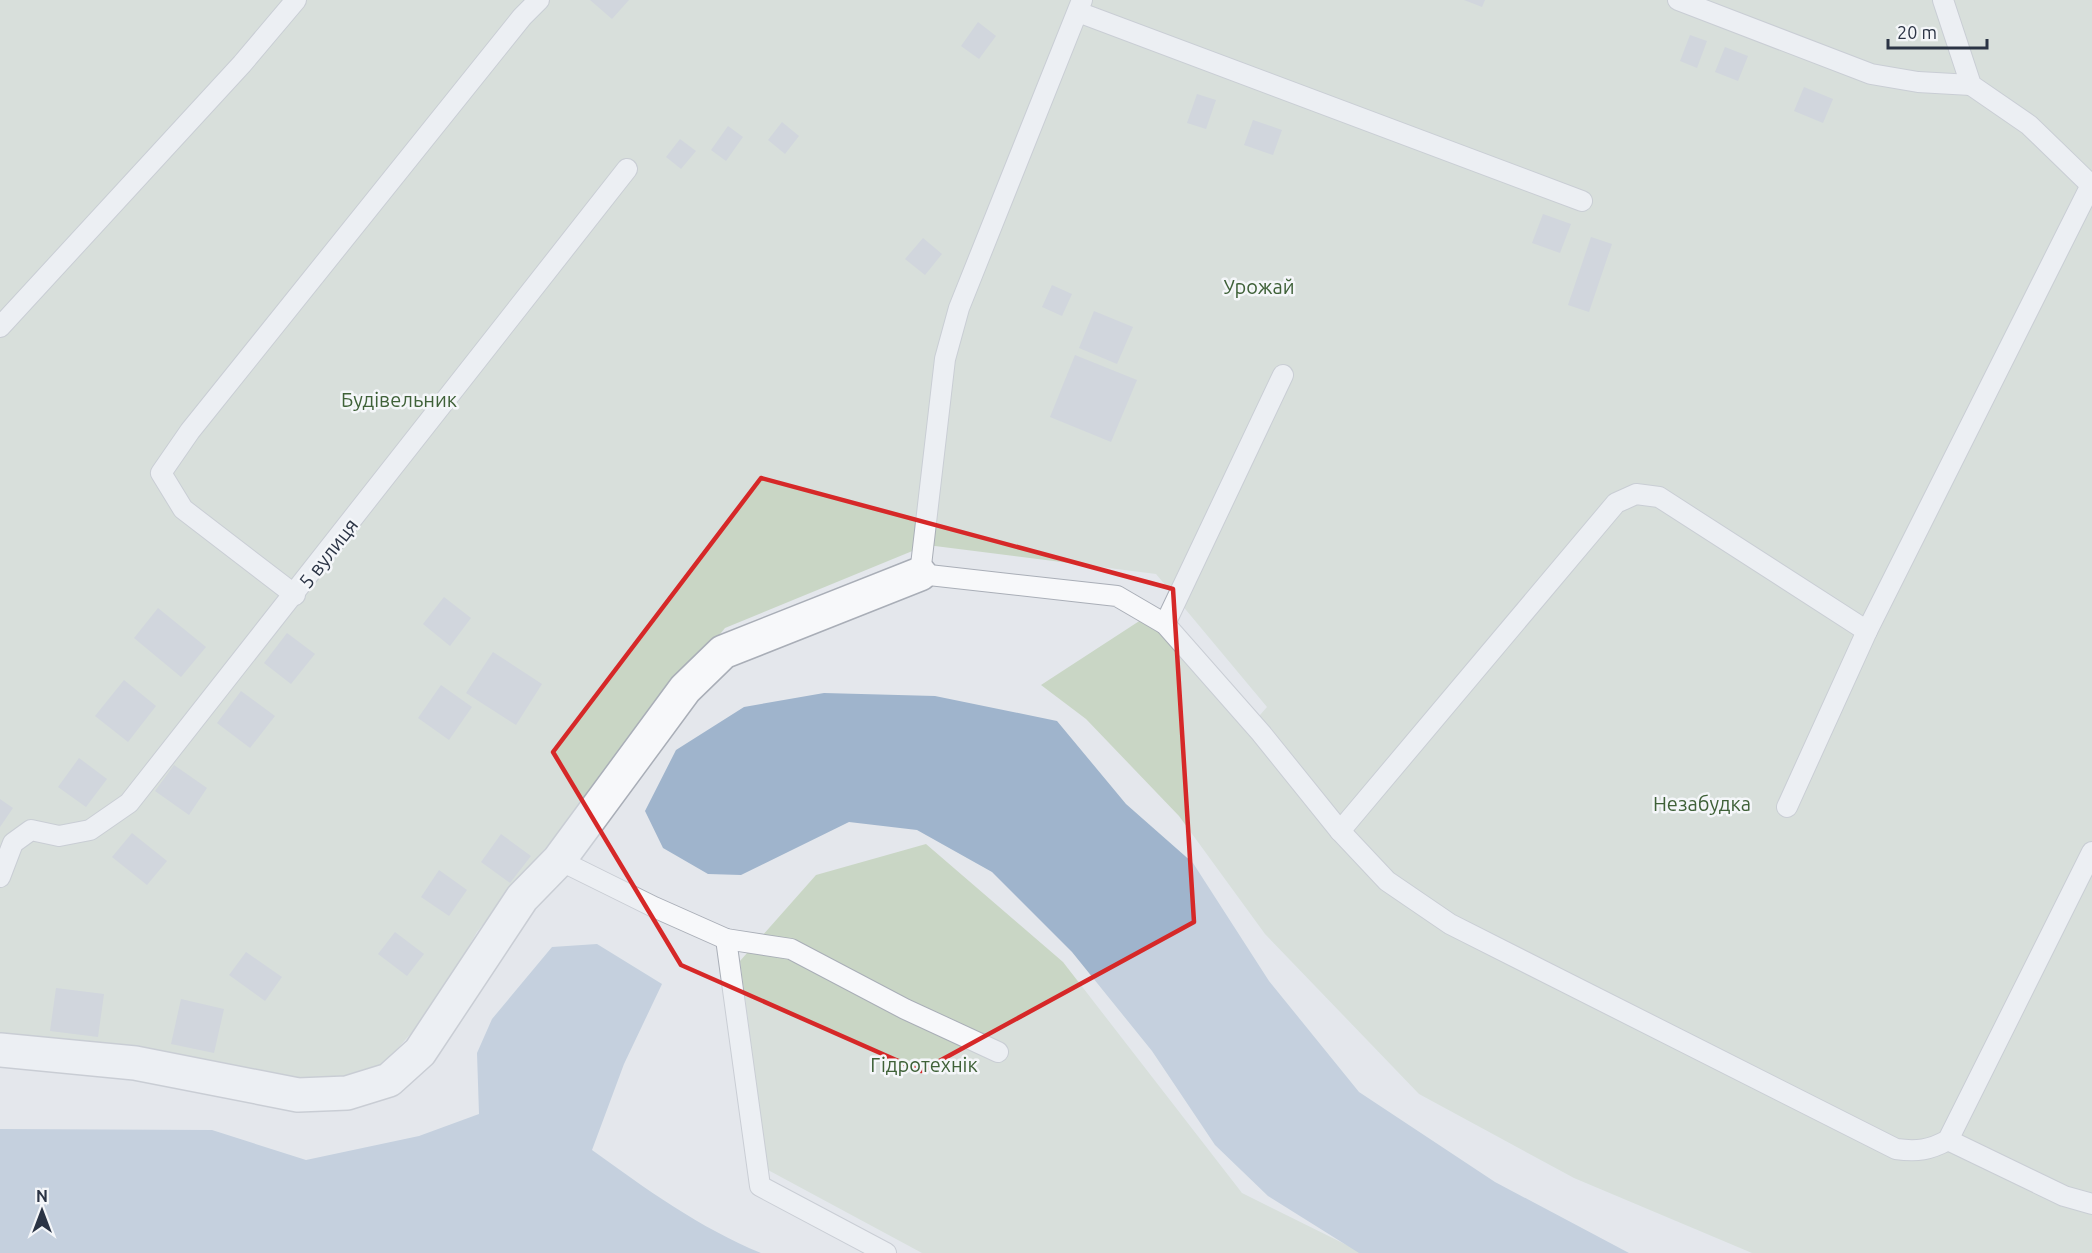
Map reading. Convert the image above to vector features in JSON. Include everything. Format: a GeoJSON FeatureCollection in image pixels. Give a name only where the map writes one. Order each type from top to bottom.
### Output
{"type":"FeatureCollection","features":[{"type":"Feature","properties":{"kind":"street"},"geometry":{"type":"LineString","coordinates":[[0,1050],[135,1063],[298,1095],[346,1093],[389,1080],[420,1052],[522,898],[559,860],[684,689],[723,652],[920,574]]}},
{"type":"Feature","properties":{"kind":"lane"},"geometry":{"type":"LineString","coordinates":[[0,327],[242,64],[296,0]]}},
{"type":"Feature","properties":{"kind":"lane"},"geometry":{"type":"LineString","coordinates":[[295,595],[183,509],[161,473],[204,413],[522,17],[540,0]]}},
{"type":"Feature","properties":{"kind":"lane"},"geometry":{"type":"LineString","coordinates":[[1678,0],[1871,74],[1918,82],[1971,86],[2029,125],[2091,185],[1867,631],[1786,807]]}},
{"type":"Feature","properties":{"kind":"lane"},"geometry":{"type":"LineString","coordinates":[[1943,0],[1971,86]]}},
{"type":"Feature","properties":{"kind":"lane"},"geometry":{"type":"LineString","coordinates":[[1582,201],[1080,6],[958,308],[945,359],[920,574],[1117,596],[1165,624],[1261,733],[1340,831],[1387,881],[1450,924],[1896,1149],[1914,1152],[1934,1148],[1948,1140],[2092,852]]}},
{"type":"Feature","properties":{"kind":"lane","name":"5 вулиця"},"geometry":{"type":"LineString","coordinates":[[0,876],[13,843],[31,830],[59,836],[90,830],[129,803],[295,595],[627,169]]}},
{"type":"Feature","properties":{"kind":"lane"},"geometry":{"type":"LineString","coordinates":[[1165,624],[1283,375]]}},
{"type":"Feature","properties":{"kind":"lane"},"geometry":{"type":"LineString","coordinates":[[1340,831],[1616,503],[1636,494],[1659,497],[1867,631]]}},
{"type":"Feature","properties":{"kind":"lane"},"geometry":{"type":"LineString","coordinates":[[559,860],[726,939],[791,949],[905,1009],[998,1052]]}},
{"type":"Feature","properties":{"kind":"lane"},"geometry":{"type":"LineString","coordinates":[[726,939],[760,1186],[886,1253]]}},
{"type":"Feature","properties":{"kind":"lane"},"geometry":{"type":"LineString","coordinates":[[1948,1140],[2064,1196],[2092,1204]]}},
{"type":"Feature","properties":{"kind":"highlighted area"},"geometry":{"type":"Polygon","coordinates":[[[761,478],[1173,589],[1194,922],[921,1071],[681,965],[553,752],[761,478]]]}},
{"type":"Feature","properties":{"kind":"green space"},"geometry":{"type":"Polygon","coordinates":[[[0,0],[2092,0],[2092,1253],[1752,1253],[1574,1178],[1419,1094],[1265,934],[1179,816],[1086,719],[1041,685],[1147,616],[1246,731],[1267,707],[1156,574],[927,545],[725,628],[477,932],[433,1009],[372,1077],[294,1083],[0,1038],[0,0]]]}},
{"type":"Feature","properties":{"kind":"green space","name":"Гідротехнік"},"geometry":{"type":"Polygon","coordinates":[[[926,844],[1063,962],[1242,1193],[1363,1253],[922,1253],[768,1170],[740,961],[816,875],[926,844]]]}},
{"type":"Feature","properties":{"kind":"water"},"geometry":{"type":"Polygon","coordinates":[[[824,693],[935,696],[1057,721],[1126,804],[1193,863],[1269,981],[1359,1092],[1495,1182],[1629,1253],[1359,1253],[1268,1196],[1215,1145],[1152,1051],[1072,952],[992,872],[917,830],[849,822],[741,875],[708,874],[663,848],[645,811],[676,750],[744,707],[824,693]]]}},
{"type":"Feature","properties":{"kind":"water"},"geometry":{"type":"Polygon","coordinates":[[[597,944],[662,984],[624,1064],[592,1150],[695,1220],[761,1253],[0,1253],[0,1129],[212,1130],[306,1160],[419,1136],[479,1114],[477,1053],[492,1019],[552,947],[597,944]]]}},
{"type":"Feature","properties":{"kind":"building"},"geometry":{"type":"Polygon","coordinates":[[[590,0],[629,0],[612,19],[590,0]]]}},
{"type":"Feature","properties":{"kind":"building"},"geometry":{"type":"Polygon","coordinates":[[[1464,0],[1485,0],[1482,7],[1464,0]]]}},
{"type":"Feature","properties":{"kind":"building"},"geometry":{"type":"Polygon","coordinates":[[[978,22],[996,36],[979,59],[961,46],[978,22]]]}},
{"type":"Feature","properties":{"kind":"building"},"geometry":{"type":"Polygon","coordinates":[[[1690,35],[1707,41],[1697,68],[1680,61],[1690,35]]]}},
{"type":"Feature","properties":{"kind":"building"},"geometry":{"type":"Polygon","coordinates":[[[1725,47],[1748,56],[1738,81],[1715,72],[1725,47]]]}},
{"type":"Feature","properties":{"kind":"building"},"geometry":{"type":"Polygon","coordinates":[[[1804,87],[1833,99],[1823,123],[1794,111],[1804,87]]]}},
{"type":"Feature","properties":{"kind":"building"},"geometry":{"type":"Polygon","coordinates":[[[1197,94],[1216,100],[1206,129],[1187,123],[1197,94]]]}},
{"type":"Feature","properties":{"kind":"building"},"geometry":{"type":"Polygon","coordinates":[[[1253,120],[1282,130],[1273,155],[1244,145],[1253,120]]]}},
{"type":"Feature","properties":{"kind":"building"},"geometry":{"type":"Polygon","coordinates":[[[782,122],[799,136],[785,154],[768,140],[782,122]]]}},
{"type":"Feature","properties":{"kind":"building"},"geometry":{"type":"Polygon","coordinates":[[[728,126],[743,137],[726,161],[711,150],[728,126]]]}},
{"type":"Feature","properties":{"kind":"building"},"geometry":{"type":"Polygon","coordinates":[[[680,139],[696,151],[681,169],[666,157],[680,139]]]}},
{"type":"Feature","properties":{"kind":"building"},"geometry":{"type":"Polygon","coordinates":[[[1543,214],[1571,224],[1560,253],[1532,243],[1543,214]]]}},
{"type":"Feature","properties":{"kind":"building"},"geometry":{"type":"Polygon","coordinates":[[[1591,237],[1612,244],[1589,312],[1568,305],[1591,237]]]}},
{"type":"Feature","properties":{"kind":"building"},"geometry":{"type":"Polygon","coordinates":[[[923,238],[942,254],[925,275],[905,259],[923,238]]]}},
{"type":"Feature","properties":{"kind":"building"},"geometry":{"type":"Polygon","coordinates":[[[1052,285],[1072,294],[1062,316],[1042,307],[1052,285]]]}},
{"type":"Feature","properties":{"kind":"building"},"geometry":{"type":"Polygon","coordinates":[[[1094,311],[1133,327],[1117,364],[1079,348],[1094,311]]]}},
{"type":"Feature","properties":{"kind":"building"},"geometry":{"type":"Polygon","coordinates":[[[1075,355],[1137,380],[1111,442],[1050,417],[1075,355]]]}},
{"type":"Feature","properties":{"kind":"building"},"geometry":{"type":"Polygon","coordinates":[[[444,597],[471,618],[450,646],[423,624],[444,597]]]}},
{"type":"Feature","properties":{"kind":"building"},"geometry":{"type":"Polygon","coordinates":[[[158,608],[206,647],[181,677],[134,638],[158,608]]]}},
{"type":"Feature","properties":{"kind":"building"},"geometry":{"type":"Polygon","coordinates":[[[287,633],[315,654],[291,684],[264,663],[287,633]]]}},
{"type":"Feature","properties":{"kind":"building"},"geometry":{"type":"Polygon","coordinates":[[[493,652],[542,684],[516,725],[466,693],[493,652]]]}},
{"type":"Feature","properties":{"kind":"building"},"geometry":{"type":"Polygon","coordinates":[[[124,680],[156,706],[128,742],[95,716],[124,680]]]}},
{"type":"Feature","properties":{"kind":"building"},"geometry":{"type":"Polygon","coordinates":[[[441,685],[472,707],[449,740],[418,718],[441,685]]]}},
{"type":"Feature","properties":{"kind":"building"},"geometry":{"type":"Polygon","coordinates":[[[241,691],[275,716],[250,748],[217,723],[241,691]]]}},
{"type":"Feature","properties":{"kind":"building"},"geometry":{"type":"Polygon","coordinates":[[[79,758],[107,779],[86,807],[58,787],[79,758]]]}},
{"type":"Feature","properties":{"kind":"building"},"geometry":{"type":"Polygon","coordinates":[[[174,765],[207,788],[189,815],[155,791],[174,765]]]}},
{"type":"Feature","properties":{"kind":"building"},"geometry":{"type":"Polygon","coordinates":[[[0,799],[13,808],[0,827],[0,799]]]}},
{"type":"Feature","properties":{"kind":"building"},"geometry":{"type":"Polygon","coordinates":[[[132,833],[167,861],[147,885],[112,857],[132,833]]]}},
{"type":"Feature","properties":{"kind":"building"},"geometry":{"type":"Polygon","coordinates":[[[501,834],[531,856],[510,883],[481,862],[501,834]]]}},
{"type":"Feature","properties":{"kind":"building"},"geometry":{"type":"Polygon","coordinates":[[[439,870],[467,890],[449,916],[421,897],[439,870]]]}},
{"type":"Feature","properties":{"kind":"building"},"geometry":{"type":"Polygon","coordinates":[[[395,932],[424,954],[407,976],[378,954],[395,932]]]}},
{"type":"Feature","properties":{"kind":"building"},"geometry":{"type":"Polygon","coordinates":[[[246,952],[282,977],[265,1001],[229,975],[246,952]]]}},
{"type":"Feature","properties":{"kind":"building"},"geometry":{"type":"Polygon","coordinates":[[[56,988],[104,994],[98,1037],[50,1031],[56,988]]]}},
{"type":"Feature","properties":{"kind":"building"},"geometry":{"type":"Polygon","coordinates":[[[181,999],[224,1009],[214,1053],[171,1044],[181,999]]]}},
{"type":"Feature","properties":{"kind":"park label","name":"Урожай"},"geometry":{"type":"Point","coordinates":[1259,286]}},
{"type":"Feature","properties":{"kind":"park label","name":"Будівельник"},"geometry":{"type":"Point","coordinates":[399,399]}},
{"type":"Feature","properties":{"kind":"park label","name":"Незабудка"},"geometry":{"type":"Point","coordinates":[1702,803]}}]}
